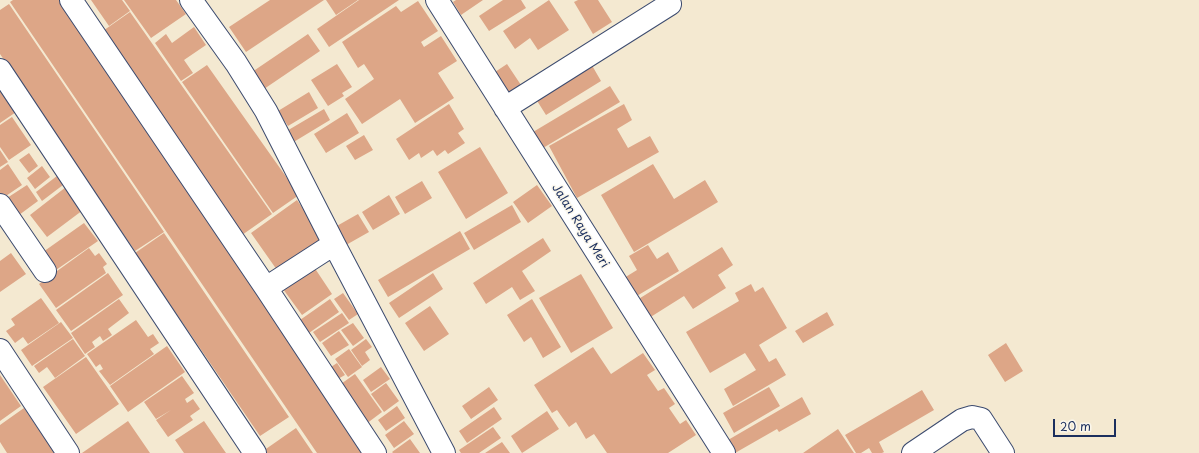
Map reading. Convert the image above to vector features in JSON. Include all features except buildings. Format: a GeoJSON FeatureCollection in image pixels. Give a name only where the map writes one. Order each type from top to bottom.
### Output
{"type":"FeatureCollection","features":[{"type":"Feature","properties":{"kind":"street"},"geometry":{"type":"LineString","coordinates":[[71,0],[266,288],[375,453]]}},
{"type":"Feature","properties":{"kind":"street"},"geometry":{"type":"LineString","coordinates":[[191,0],[249,82],[266,111],[444,453]]}},
{"type":"Feature","properties":{"kind":"street","name":"Jalan Raya Meri"},"geometry":{"type":"LineString","coordinates":[[437,0],[724,453]]}},
{"type":"Feature","properties":{"kind":"street"},"geometry":{"type":"LineString","coordinates":[[506,108],[670,4]]}},
{"type":"Feature","properties":{"kind":"street"},"geometry":{"type":"LineString","coordinates":[[0,70],[255,453]]}},
{"type":"Feature","properties":{"kind":"street"},"geometry":{"type":"LineString","coordinates":[[0,205],[45,271]]}},
{"type":"Feature","properties":{"kind":"street"},"geometry":{"type":"LineString","coordinates":[[266,288],[334,244]]}},
{"type":"Feature","properties":{"kind":"street"},"geometry":{"type":"LineString","coordinates":[[0,350],[68,453]]}},
{"type":"Feature","properties":{"kind":"street"},"geometry":{"type":"LineString","coordinates":[[913,453],[962,420],[972,417],[981,420],[1004,453]]}}]}
